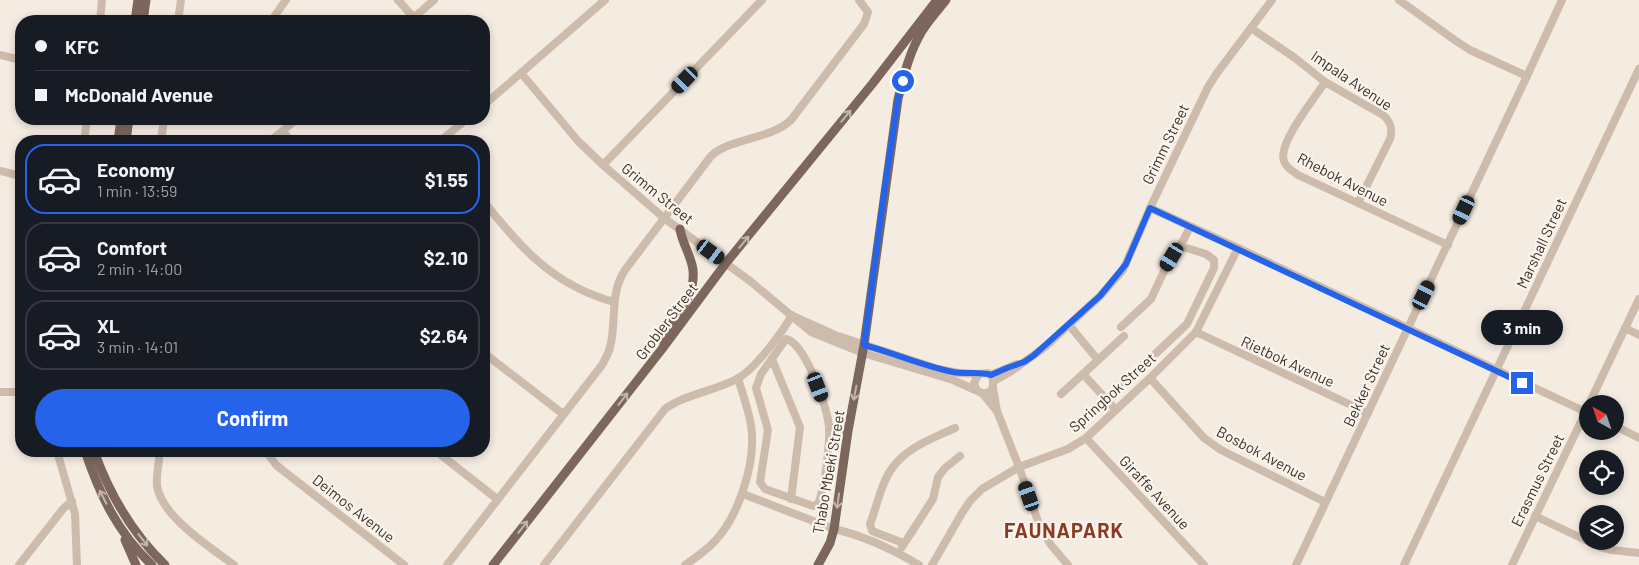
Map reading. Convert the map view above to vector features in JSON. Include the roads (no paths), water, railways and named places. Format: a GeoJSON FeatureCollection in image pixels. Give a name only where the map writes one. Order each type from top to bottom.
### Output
{"type":"FeatureCollection","features":[{"type":"Feature","properties":{"kind":"main road"},"geometry":{"type":"LineString","coordinates":[[136,15],[138,0]]}},
{"type":"Feature","properties":{"kind":"main road"},"geometry":{"type":"LineString","coordinates":[[144,15],[146,0]]}},
{"type":"Feature","properties":{"kind":"main road","name":"Grobler Street"},"geometry":{"type":"LineString","coordinates":[[493,565],[662,349],[726,263],[873,83],[937,0]]}},
{"type":"Feature","properties":{"kind":"main road"},"geometry":{"type":"LineString","coordinates":[[923,29],[942,0]]}},
{"type":"Feature","properties":{"kind":"main road"},"geometry":{"type":"LineString","coordinates":[[873,83],[923,29],[946,0]]}},
{"type":"Feature","properties":{"kind":"main road","name":"Thabo Mbeki Street"},"geometry":{"type":"LineString","coordinates":[[818,565],[830,543],[834,529],[848,431],[863,349],[898,99],[907,64],[923,29]]}},
{"type":"Feature","properties":{"kind":"main road"},"geometry":{"type":"LineString","coordinates":[[662,349],[667,332],[687,301],[692,285],[692,262],[680,229]]}},
{"type":"Feature","properties":{"kind":"main road"},"geometry":{"type":"LineString","coordinates":[[87,457],[99,489],[118,524],[136,565]]}},
{"type":"Feature","properties":{"kind":"main road"},"geometry":{"type":"LineString","coordinates":[[96,457],[118,502],[143,541],[165,565]]}},
{"type":"Feature","properties":{"kind":"main road"},"geometry":{"type":"LineString","coordinates":[[118,524],[126,536],[152,565]]}},
{"type":"Feature","properties":{"kind":"street"},"geometry":{"type":"LineString","coordinates":[[101,15],[102,0]]}},
{"type":"Feature","properties":{"kind":"street"},"geometry":{"type":"LineString","coordinates":[[179,15],[182,0]]}},
{"type":"Feature","properties":{"kind":"street"},"geometry":{"type":"LineString","coordinates":[[275,15],[286,0]]}},
{"type":"Feature","properties":{"kind":"street"},"geometry":{"type":"LineString","coordinates":[[398,0],[409,15]]}},
{"type":"Feature","properties":{"kind":"street"},"geometry":{"type":"LineString","coordinates":[[417,15],[434,0]]}},
{"type":"Feature","properties":{"kind":"street"},"geometry":{"type":"LineString","coordinates":[[490,100],[605,0]]}},
{"type":"Feature","properties":{"kind":"street"},"geometry":{"type":"LineString","coordinates":[[603,166],[762,0]]}},
{"type":"Feature","properties":{"kind":"street","name":"Grobler Street"},"geometry":{"type":"LineString","coordinates":[[447,565],[602,365],[612,340],[614,302],[621,276],[714,153],[781,128],[791,120],[862,29],[868,12],[859,0]]}},
{"type":"Feature","properties":{"kind":"street","name":"Grimm Street"},"geometry":{"type":"LineString","coordinates":[[993,381],[1010,372],[1045,347],[1100,296],[1123,270],[1150,208],[1208,87],[1272,0]]}},
{"type":"Feature","properties":{"kind":"street"},"geometry":{"type":"LineString","coordinates":[[1399,0],[1470,50],[1527,76]]}},
{"type":"Feature","properties":{"kind":"street","name":"Bekker Street"},"geometry":{"type":"LineString","coordinates":[[1296,565],[1562,0]]}},
{"type":"Feature","properties":{"kind":"street","name":"Impala Avenue"},"geometry":{"type":"LineString","coordinates":[[1251,28],[1295,58],[1325,82],[1383,115],[1392,127],[1390,139],[1358,203]]}},
{"type":"Feature","properties":{"kind":"street"},"geometry":{"type":"LineString","coordinates":[[0,56],[15,59]]}},
{"type":"Feature","properties":{"kind":"street","name":"Marshall Street"},"geometry":{"type":"LineString","coordinates":[[1404,565],[1639,68]]}},
{"type":"Feature","properties":{"kind":"street","name":"Grimm Street"},"geometry":{"type":"LineString","coordinates":[[521,73],[578,141],[603,166],[664,218],[726,263],[792,315],[863,349],[979,391]]}},
{"type":"Feature","properties":{"kind":"street","name":"Rhebok Avenue"},"geometry":{"type":"LineString","coordinates":[[1325,82],[1287,140],[1284,148],[1284,162],[1287,167],[1298,175],[1448,245]]}},
{"type":"Feature","properties":{"kind":"street"},"geometry":{"type":"LineString","coordinates":[[278,135],[290,125]]}},
{"type":"Feature","properties":{"kind":"street"},"geometry":{"type":"LineString","coordinates":[[447,135],[460,125]]}},
{"type":"Feature","properties":{"kind":"street"},"geometry":{"type":"LineString","coordinates":[[283,131],[286,135]]}},
{"type":"Feature","properties":{"kind":"street"},"geometry":{"type":"LineString","coordinates":[[0,171],[15,175]]}},
{"type":"Feature","properties":{"kind":"street"},"geometry":{"type":"LineString","coordinates":[[1150,208],[1496,370],[1579,406]]}},
{"type":"Feature","properties":{"kind":"street"},"geometry":{"type":"LineString","coordinates":[[490,209],[514,238],[547,269],[572,286],[596,297],[614,302]]}},
{"type":"Feature","properties":{"kind":"street"},"geometry":{"type":"LineString","coordinates":[[1121,327],[1151,298],[1165,269],[1190,226]]}},
{"type":"Feature","properties":{"kind":"street"},"geometry":{"type":"LineString","coordinates":[[1077,425],[1188,324],[1214,268],[1214,260],[1206,254],[1180,246]]}},
{"type":"Feature","properties":{"kind":"street","name":"Springbok Street"},"geometry":{"type":"LineString","coordinates":[[932,565],[970,501],[986,486],[1020,468],[1068,448],[1086,438],[1196,332],[1238,248]]}},
{"type":"Feature","properties":{"kind":"street","name":"Erasmus Street"},"geometry":{"type":"LineString","coordinates":[[1594,395],[1639,299]]}},
{"type":"Feature","properties":{"kind":"street"},"geometry":{"type":"LineString","coordinates":[[544,565],[666,408],[680,400],[738,378],[761,356],[792,315]]}},
{"type":"Feature","properties":{"kind":"street"},"geometry":{"type":"LineString","coordinates":[[1069,325],[1098,360]]}},
{"type":"Feature","properties":{"kind":"street"},"geometry":{"type":"LineString","coordinates":[[1625,328],[1639,335]]}},
{"type":"Feature","properties":{"kind":"street","name":"Rietbok Avenue"},"geometry":{"type":"LineString","coordinates":[[1196,332],[1368,414]]}},
{"type":"Feature","properties":{"kind":"street"},"geometry":{"type":"LineString","coordinates":[[1061,394],[1124,336]]}},
{"type":"Feature","properties":{"kind":"street"},"geometry":{"type":"LineString","coordinates":[[786,339],[798,346],[818,387],[829,427],[826,463],[821,497],[818,504],[810,506],[764,489],[760,482],[768,430],[756,388],[761,374],[786,339]]}},
{"type":"Feature","properties":{"kind":"street","name":"Grimm Street"},"geometry":{"type":"LineString","coordinates":[[863,349],[938,369],[978,374]]}},
{"type":"Feature","properties":{"kind":"street"},"geometry":{"type":"LineString","coordinates":[[490,358],[563,414]]}},
{"type":"Feature","properties":{"kind":"street"},"geometry":{"type":"LineString","coordinates":[[772,359],[800,427],[791,499]]}},
{"type":"Feature","properties":{"kind":"street"},"geometry":{"type":"LineString","coordinates":[[997,411],[974,383],[978,374],[985,373],[993,381],[997,411],[1020,468],[1041,530],[1068,565]]}},
{"type":"Feature","properties":{"kind":"street"},"geometry":{"type":"LineString","coordinates":[[1083,374],[1116,410]]}},
{"type":"Feature","properties":{"kind":"street"},"geometry":{"type":"LineString","coordinates":[[685,565],[716,540],[727,525],[743,494],[750,458],[752,434],[751,422],[738,378]]}},
{"type":"Feature","properties":{"kind":"street","name":"Bosbok Avenue"},"geometry":{"type":"LineString","coordinates":[[1150,378],[1204,438],[1212,444],[1325,502]]}},
{"type":"Feature","properties":{"kind":"street"},"geometry":{"type":"LineString","coordinates":[[979,391],[988,392],[993,381]]}},
{"type":"Feature","properties":{"kind":"street"},"geometry":{"type":"LineString","coordinates":[[0,392],[15,392]]}},
{"type":"Feature","properties":{"kind":"street","name":"Erasmus Street"},"geometry":{"type":"LineString","coordinates":[[1512,565],[1579,425]]}},
{"type":"Feature","properties":{"kind":"street"},"geometry":{"type":"LineString","coordinates":[[829,427],[848,431]]}},
{"type":"Feature","properties":{"kind":"street"},"geometry":{"type":"LineString","coordinates":[[903,543],[872,531],[870,528],[887,477],[893,467],[908,452],[924,442],[955,428]]}},
{"type":"Feature","properties":{"kind":"street"},"geometry":{"type":"LineString","coordinates":[[1624,430],[1639,438]]}},
{"type":"Feature","properties":{"kind":"street","name":"Giraffe Avenue"},"geometry":{"type":"LineString","coordinates":[[1086,438],[1204,565]]}},
{"type":"Feature","properties":{"kind":"street"},"geometry":{"type":"LineString","coordinates":[[899,553],[903,543],[933,499],[938,477],[945,468],[960,456]]}},
{"type":"Feature","properties":{"kind":"street"},"geometry":{"type":"LineString","coordinates":[[59,457],[76,520],[77,565]]}},
{"type":"Feature","properties":{"kind":"street"},"geometry":{"type":"LineString","coordinates":[[159,457],[157,486],[164,505],[180,524],[234,565]]}},
{"type":"Feature","properties":{"kind":"street","name":"Deimos Avenue"},"geometry":{"type":"LineString","coordinates":[[270,457],[282,470],[404,565]]}},
{"type":"Feature","properties":{"kind":"street"},"geometry":{"type":"LineString","coordinates":[[444,457],[497,499]]}},
{"type":"Feature","properties":{"kind":"street"},"geometry":{"type":"LineString","coordinates":[[743,494],[834,529],[878,543],[919,565]]}},
{"type":"Feature","properties":{"kind":"street"},"geometry":{"type":"LineString","coordinates":[[19,565],[63,509],[72,501]]}},
{"type":"Feature","properties":{"kind":"street"},"geometry":{"type":"LineString","coordinates":[[1535,516],[1600,547],[1639,552]]}},
{"type":"Feature","properties":{"kind":"district","name":"FAUNAPARK"},"geometry":{"type":"Point","coordinates":[1064,530]}}]}
